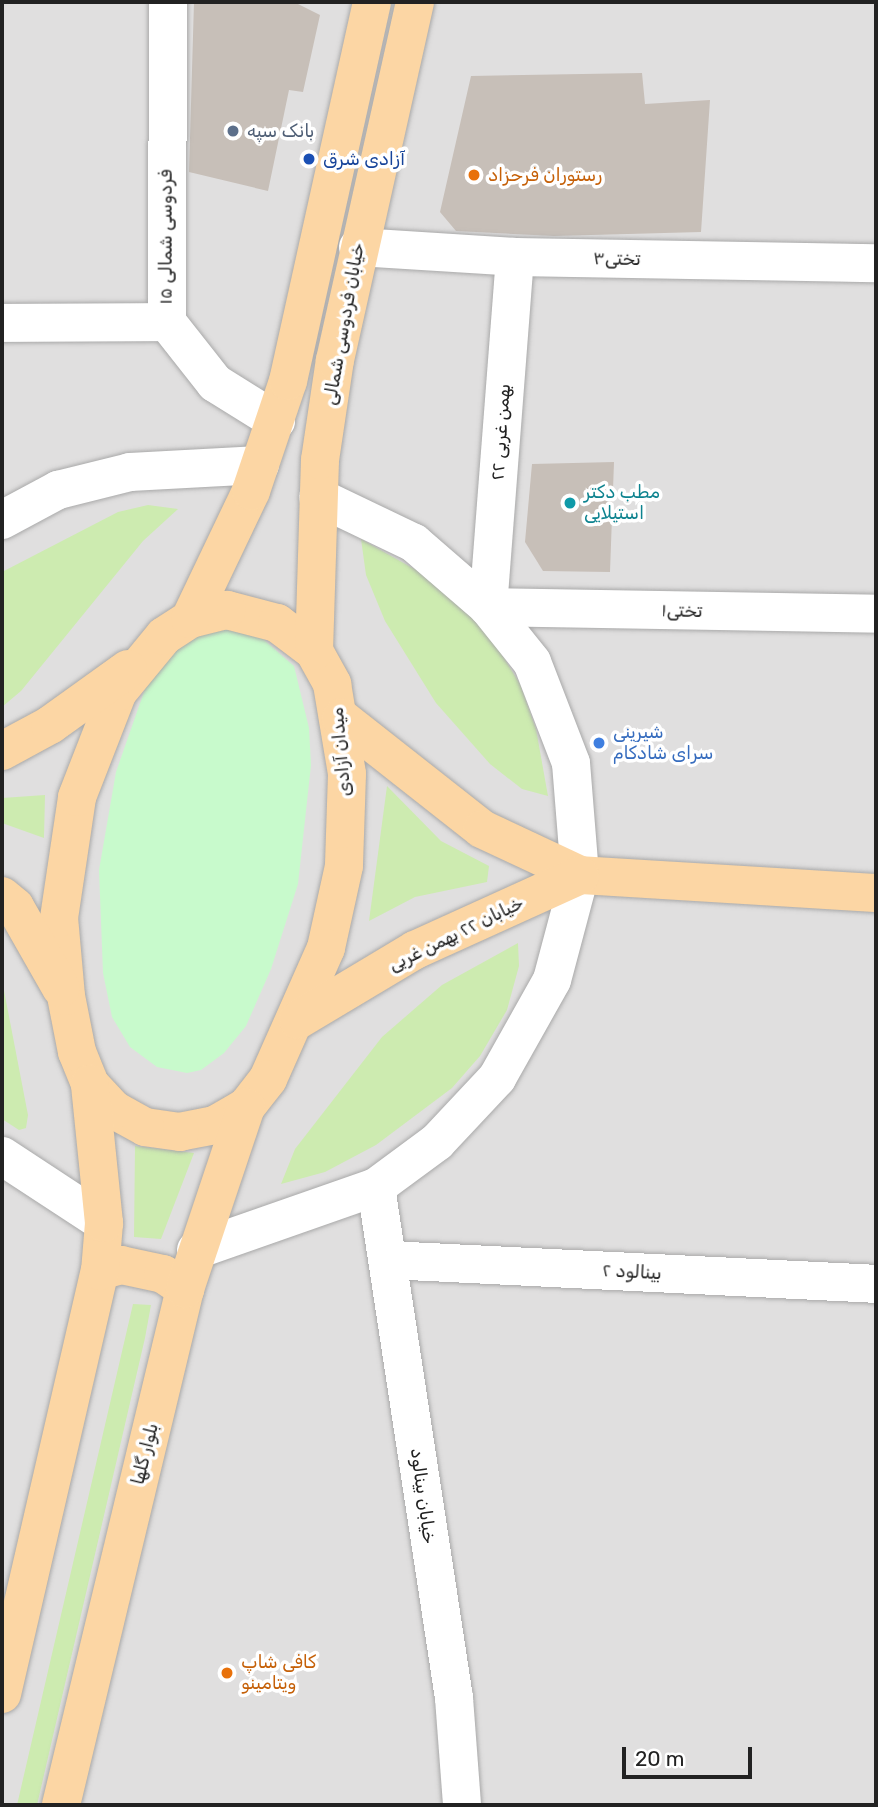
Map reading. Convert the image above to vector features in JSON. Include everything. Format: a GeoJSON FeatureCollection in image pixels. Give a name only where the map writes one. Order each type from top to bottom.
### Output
{"type":"FeatureCollection","features":[{"type":"Feature","properties":{"kind":"main road"},"geometry":{"type":"LineString","coordinates":[[190,618],[260,466],[276,421],[372,2]]}},
{"type":"Feature","properties":{"kind":"main road","name":"خیابان فردوسی شمالی"},"geometry":{"type":"LineString","coordinates":[[314,651],[318,497],[335,360],[358,247],[415,2]]}},
{"type":"Feature","properties":{"kind":"main road","name":"میدان آزادی"},"geometry":{"type":"LineString","coordinates":[[227,610],[277,623],[314,651],[332,684],[341,718],[347,774],[344,866],[326,948],[298,1020],[268,1079],[246,1107],[215,1125],[180,1132],[145,1127],[114,1110],[90,1084],[77,1052],[66,996],[60,918],[77,797],[118,692],[141,660],[190,618],[227,610]]}},
{"type":"Feature","properties":{"kind":"main road"},"geometry":{"type":"LineString","coordinates":[[2,751],[50,724],[141,660]]}},
{"type":"Feature","properties":{"kind":"main road","name":"خیابان ۲۲ بهمن غربی"},"geometry":{"type":"LineString","coordinates":[[341,718],[482,829],[580,875],[876,893]]}},
{"type":"Feature","properties":{"kind":"main road","name":"خیابان ۲۲ بهمن غربی"},"geometry":{"type":"LineString","coordinates":[[298,1020],[415,950],[580,875]]}},
{"type":"Feature","properties":{"kind":"main road"},"geometry":{"type":"LineString","coordinates":[[2,896],[15,907],[66,996]]}},
{"type":"Feature","properties":{"kind":"main road"},"geometry":{"type":"LineString","coordinates":[[2,1694],[100,1271],[104,1223],[90,1084]]}},
{"type":"Feature","properties":{"kind":"main road","name":"بلوار گلها"},"geometry":{"type":"LineString","coordinates":[[61,1805],[185,1289],[246,1107]]}},
{"type":"Feature","properties":{"kind":"main road"},"geometry":{"type":"LineString","coordinates":[[100,1271],[121,1265],[163,1274],[185,1289]]}},
{"type":"Feature","properties":{"kind":"street","name":"فردوسی شمالی ۱۵"},"geometry":{"type":"LineString","coordinates":[[167,2],[164,264],[167,322],[215,383],[276,421]]}},
{"type":"Feature","properties":{"kind":"street","name":"تختی۳"},"geometry":{"type":"LineString","coordinates":[[358,247],[515,257],[876,263]]}},
{"type":"Feature","properties":{"kind":"street","name":"۲۲ بهمن غربی"},"geometry":{"type":"LineString","coordinates":[[488,607],[515,257]]}},
{"type":"Feature","properties":{"kind":"street"},"geometry":{"type":"LineString","coordinates":[[2,323],[167,322]]}},
{"type":"Feature","properties":{"kind":"street"},"geometry":{"type":"LineString","coordinates":[[2,520],[58,490],[130,472],[260,466]]}},
{"type":"Feature","properties":{"kind":"street"},"geometry":{"type":"LineString","coordinates":[[196,1250],[376,1187],[437,1142],[497,1078],[552,980],[580,875],[571,763],[532,662],[488,607],[414,543],[318,497]]}},
{"type":"Feature","properties":{"kind":"street","name":"تختی۱"},"geometry":{"type":"LineString","coordinates":[[488,607],[876,614]]}},
{"type":"Feature","properties":{"kind":"street"},"geometry":{"type":"LineString","coordinates":[[2,1156],[104,1223]]}},
{"type":"Feature","properties":{"kind":"street","name":"خیابان بینالود"},"geometry":{"type":"LineString","coordinates":[[376,1187],[454,1698],[462,1805]]}},
{"type":"Feature","properties":{"kind":"street","name":"بینالود ۲"},"geometry":{"type":"LineString","coordinates":[[388,1259],[876,1284]]}},
{"type":"Feature","properties":{"kind":"shaded area"},"geometry":{"type":"Polygon","coordinates":[[[2,2],[876,2],[876,1805],[2,1805],[2,2]]]}},
{"type":"Feature","properties":{"kind":"green space"},"geometry":{"type":"Polygon","coordinates":[[[148,505],[178,509],[143,541],[21,691],[2,707],[2,572],[118,512],[148,505]]]}},
{"type":"Feature","properties":{"kind":"green space"},"geometry":{"type":"Polygon","coordinates":[[[361,539],[425,575],[476,621],[499,650],[520,684],[536,729],[548,796],[522,789],[490,764],[436,703],[385,621],[366,575],[361,539]]]}},
{"type":"Feature","properties":{"kind":"green space"},"geometry":{"type":"Polygon","coordinates":[[[213,626],[256,633],[294,666],[309,728],[311,765],[298,884],[271,969],[246,1026],[224,1053],[201,1070],[187,1073],[157,1067],[130,1047],[112,1017],[103,973],[99,870],[116,772],[146,686],[173,649],[213,626]]]}},
{"type":"Feature","properties":{"kind":"green space"},"geometry":{"type":"Polygon","coordinates":[[[387,786],[441,841],[489,866],[487,882],[415,897],[369,921],[387,786]]]}},
{"type":"Feature","properties":{"kind":"green space"},"geometry":{"type":"Polygon","coordinates":[[[45,795],[44,838],[2,823],[2,798],[45,795]]]}},
{"type":"Feature","properties":{"kind":"green space"},"geometry":{"type":"Polygon","coordinates":[[[518,943],[519,966],[507,1010],[480,1056],[452,1088],[376,1145],[325,1172],[281,1184],[295,1149],[382,1037],[442,985],[518,943]]]}},
{"type":"Feature","properties":{"kind":"green space"},"geometry":{"type":"Polygon","coordinates":[[[2,980],[28,1115],[26,1128],[19,1130],[2,1119],[2,980]]]}},
{"type":"Feature","properties":{"kind":"green space"},"geometry":{"type":"Polygon","coordinates":[[[135,1146],[194,1153],[161,1239],[134,1237],[135,1146]]]}},
{"type":"Feature","properties":{"kind":"green space"},"geometry":{"type":"Polygon","coordinates":[[[133,1304],[151,1305],[145,1338],[37,1805],[17,1805],[133,1304]]]}},
{"type":"Feature","properties":{"kind":"building","name":"بانک سپه"},"geometry":{"type":"Polygon","coordinates":[[[194,2],[294,2],[320,15],[303,92],[289,90],[268,191],[189,172],[194,2]]]}},
{"type":"Feature","properties":{"kind":"building"},"geometry":{"type":"Polygon","coordinates":[[[642,73],[645,104],[710,100],[701,232],[554,236],[456,231],[440,212],[471,76],[642,73]]]}},
{"type":"Feature","properties":{"kind":"building","name":"مطب دکتر استیلایی"},"geometry":{"type":"Polygon","coordinates":[[[614,462],[610,572],[543,571],[525,542],[532,464],[614,462]]]}},
{"type":"Feature","properties":{"kind":"place","name":"بانک سپه"},"geometry":{"type":"Point","coordinates":[233,131]}},
{"type":"Feature","properties":{"kind":"place","name":"آزادی شرق"},"geometry":{"type":"Point","coordinates":[309,159]}},
{"type":"Feature","properties":{"kind":"place","name":"رستوران فرحزاد"},"geometry":{"type":"Point","coordinates":[474,175]}},
{"type":"Feature","properties":{"kind":"place","name":"مطب دکتر استیلایی"},"geometry":{"type":"Point","coordinates":[570,503]}},
{"type":"Feature","properties":{"kind":"place","name":"شیرینی سرای شادکام"},"geometry":{"type":"Point","coordinates":[599,743]}},
{"type":"Feature","properties":{"kind":"place","name":"کافی شاپ ویتامینو"},"geometry":{"type":"Point","coordinates":[227,1673]}}]}
